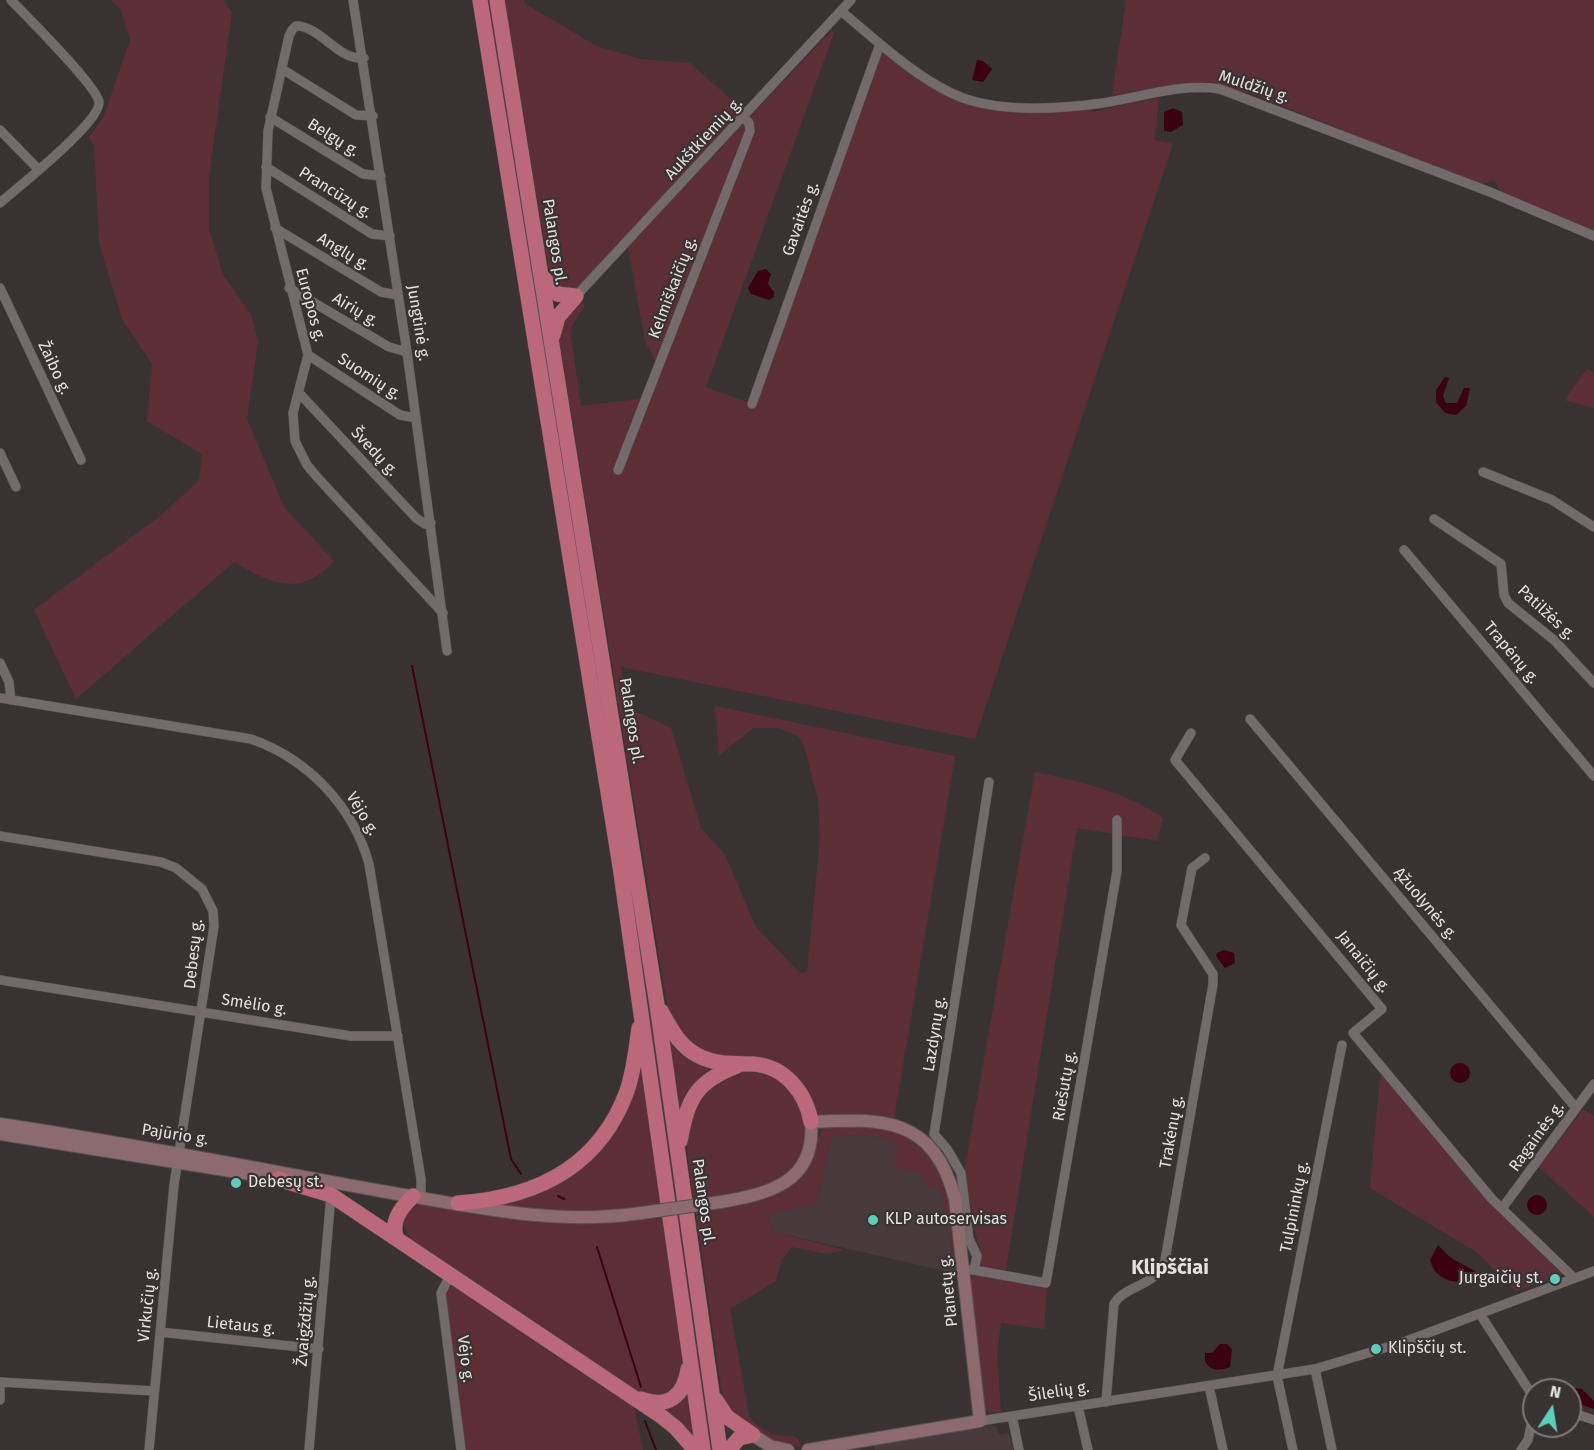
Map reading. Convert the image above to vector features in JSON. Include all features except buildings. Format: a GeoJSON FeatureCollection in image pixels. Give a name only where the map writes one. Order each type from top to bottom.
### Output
{"type":"FeatureCollection","features":[{"type":"Feature","properties":{"kind":"highway","name":"Palangos pl."},"geometry":{"type":"LineString","coordinates":[[480,0],[641,1010],[703,1450]]}},
{"type":"Feature","properties":{"kind":"highway","name":"Palangos pl."},"geometry":{"type":"LineString","coordinates":[[496,0],[657,1005],[720,1450]]}},
{"type":"Feature","properties":{"kind":"highway"},"geometry":{"type":"LineString","coordinates":[[541,274],[557,294],[576,296]]}},
{"type":"Feature","properties":{"kind":"highway"},"geometry":{"type":"LineString","coordinates":[[551,340],[558,317],[576,296]]}},
{"type":"Feature","properties":{"kind":"highway"},"geometry":{"type":"LineString","coordinates":[[657,1005],[680,1041],[693,1053],[716,1062],[764,1066],[786,1078],[803,1097],[811,1122]]}},
{"type":"Feature","properties":{"kind":"highway"},"geometry":{"type":"LineString","coordinates":[[458,1203],[515,1194],[541,1186],[567,1170],[590,1150],[616,1114],[626,1092],[634,1064],[641,1010]]}},
{"type":"Feature","properties":{"kind":"highway"},"geometry":{"type":"LineString","coordinates":[[678,1153],[685,1118],[694,1095],[711,1077],[743,1064]]}},
{"type":"Feature","properties":{"kind":"highway"},"geometry":{"type":"LineString","coordinates":[[278,1179],[331,1195],[396,1237],[630,1395],[676,1428],[695,1450]]}},
{"type":"Feature","properties":{"kind":"highway"},"geometry":{"type":"LineString","coordinates":[[396,1237],[393,1227],[396,1219],[417,1197]]}},
{"type":"Feature","properties":{"kind":"highway"},"geometry":{"type":"LineString","coordinates":[[630,1395],[658,1404],[672,1401],[684,1386],[690,1357]]}},
{"type":"Feature","properties":{"kind":"highway"},"geometry":{"type":"LineString","coordinates":[[712,1394],[727,1418],[753,1435]]}},
{"type":"Feature","properties":{"kind":"highway"},"geometry":{"type":"LineString","coordinates":[[729,1450],[739,1438],[753,1435]]}},
{"type":"Feature","properties":{"kind":"main road","name":"Planetų g."},"geometry":{"type":"LineString","coordinates":[[811,1122],[854,1119],[882,1121],[908,1131],[933,1151],[944,1166],[952,1187],[969,1270],[980,1421]]}},
{"type":"Feature","properties":{"kind":"main road","name":"Pajūrio g."},"geometry":{"type":"LineString","coordinates":[[0,1134],[179,1158],[417,1197],[574,1219],[634,1214],[721,1202],[767,1192],[789,1180],[798,1171],[807,1153],[811,1122]]}},
{"type":"Feature","properties":{"kind":"main road","name":"Pajūrio g."},"geometry":{"type":"LineString","coordinates":[[0,1124],[278,1179],[345,1184]]}},
{"type":"Feature","properties":{"kind":"main road","name":"Šilelių g."},"geometry":{"type":"LineString","coordinates":[[808,1450],[869,1444],[980,1421]]}},
{"type":"Feature","properties":{"kind":"main road"},"geometry":{"type":"LineString","coordinates":[[753,1435],[770,1446],[788,1450]]}},
{"type":"Feature","properties":{"kind":"street"},"geometry":{"type":"LineString","coordinates":[[0,203],[87,126],[98,109],[97,95],[93,89],[12,0]]}},
{"type":"Feature","properties":{"kind":"street","name":"Jungtinė g."},"geometry":{"type":"LineString","coordinates":[[353,0],[373,116],[447,651]]}},
{"type":"Feature","properties":{"kind":"street","name":"Aukštkiemių g."},"geometry":{"type":"LineString","coordinates":[[576,296],[744,118],[851,0]]}},
{"type":"Feature","properties":{"kind":"street","name":"Muldžių g."},"geometry":{"type":"LineString","coordinates":[[841,11],[880,44],[945,90],[993,106],[1022,108],[1088,104],[1191,87],[1220,89],[1258,101],[1490,192],[1594,236]]}},
{"type":"Feature","properties":{"kind":"street","name":"Europos g."},"geometry":{"type":"LineString","coordinates":[[364,58],[349,56],[308,29],[296,26],[292,30],[270,117],[266,188],[289,288],[308,355],[293,429],[307,465],[443,613]]}},
{"type":"Feature","properties":{"kind":"street","name":"Gavaitės g."},"geometry":{"type":"LineString","coordinates":[[752,404],[880,44]]}},
{"type":"Feature","properties":{"kind":"street"},"geometry":{"type":"LineString","coordinates":[[282,69],[356,115],[373,116]]}},
{"type":"Feature","properties":{"kind":"street","name":"Belgų g."},"geometry":{"type":"LineString","coordinates":[[270,117],[363,174],[381,176]]}},
{"type":"Feature","properties":{"kind":"street","name":"Kelmiškaičių g."},"geometry":{"type":"LineString","coordinates":[[618,470],[750,131],[749,123],[744,118]]}},
{"type":"Feature","properties":{"kind":"street"},"geometry":{"type":"LineString","coordinates":[[0,130],[38,170]]}},
{"type":"Feature","properties":{"kind":"street","name":"Prancūzų g."},"geometry":{"type":"LineString","coordinates":[[266,167],[372,234],[390,236]]}},
{"type":"Feature","properties":{"kind":"street","name":"Anglų g."},"geometry":{"type":"LineString","coordinates":[[274,228],[381,292],[398,295]]}},
{"type":"Feature","properties":{"kind":"street","name":"Žaibo g."},"geometry":{"type":"LineString","coordinates":[[0,288],[81,460]]}},
{"type":"Feature","properties":{"kind":"street","name":"Airių g."},"geometry":{"type":"LineString","coordinates":[[289,288],[389,347],[407,352]]}},
{"type":"Feature","properties":{"kind":"street","name":"Suomių g."},"geometry":{"type":"LineString","coordinates":[[308,355],[400,415],[416,418]]}},
{"type":"Feature","properties":{"kind":"street","name":"Švedų g."},"geometry":{"type":"LineString","coordinates":[[299,393],[416,518],[425,524],[431,524]]}},
{"type":"Feature","properties":{"kind":"street"},"geometry":{"type":"LineString","coordinates":[[0,453],[16,487]]}},
{"type":"Feature","properties":{"kind":"street"},"geometry":{"type":"LineString","coordinates":[[1483,472],[1552,500],[1594,527]]}},
{"type":"Feature","properties":{"kind":"street","name":"Patilžės g."},"geometry":{"type":"LineString","coordinates":[[1434,519],[1501,564],[1504,595],[1508,603],[1554,640],[1594,683]]}},
{"type":"Feature","properties":{"kind":"street","name":"Trapėnų g."},"geometry":{"type":"LineString","coordinates":[[1404,550],[1594,776]]}},
{"type":"Feature","properties":{"kind":"street"},"geometry":{"type":"LineString","coordinates":[[0,663],[9,682],[11,700]]}},
{"type":"Feature","properties":{"kind":"street","name":"Vėjo g."},"geometry":{"type":"LineString","coordinates":[[0,698],[251,739],[289,757],[318,778],[337,799],[351,819],[365,849],[421,1179],[417,1197]]}},
{"type":"Feature","properties":{"kind":"street","name":"Ąžuolynės g."},"geometry":{"type":"LineString","coordinates":[[1250,718],[1576,1108]]}},
{"type":"Feature","properties":{"kind":"street","name":"Janaičių g."},"geometry":{"type":"LineString","coordinates":[[1191,733],[1175,760],[1382,1008],[1353,1033],[1492,1199],[1574,1278]]}},
{"type":"Feature","properties":{"kind":"street","name":"Lazdynų g."},"geometry":{"type":"LineString","coordinates":[[969,1270],[976,1256],[969,1239],[961,1173],[947,1149],[934,1134],[990,782]]}},
{"type":"Feature","properties":{"kind":"street","name":"Riešutų g."},"geometry":{"type":"LineString","coordinates":[[969,1270],[1046,1283],[1117,871],[1117,820]]}},
{"type":"Feature","properties":{"kind":"street","name":"Debesų g."},"geometry":{"type":"LineString","coordinates":[[0,836],[161,862],[189,876],[202,889],[213,911],[214,926],[179,1158]]}},
{"type":"Feature","properties":{"kind":"street","name":"Trakėnų g."},"geometry":{"type":"LineString","coordinates":[[1106,1401],[1114,1304],[1122,1294],[1157,1277],[1164,1266],[1213,984],[1214,974],[1181,925],[1192,868],[1205,858]]}},
{"type":"Feature","properties":{"kind":"street","name":"Smėlio g."},"geometry":{"type":"LineString","coordinates":[[0,980],[351,1036],[398,1036]]}},
{"type":"Feature","properties":{"kind":"street","name":"Tulpininkų g."},"geometry":{"type":"LineString","coordinates":[[1277,1376],[1342,1045]]}},
{"type":"Feature","properties":{"kind":"street","name":"Ragainės g."},"geometry":{"type":"LineString","coordinates":[[1503,1208],[1594,1084]]}},
{"type":"Feature","properties":{"kind":"street","name":"Virkučių g."},"geometry":{"type":"LineString","coordinates":[[150,1450],[154,1391],[179,1158]]}},
{"type":"Feature","properties":{"kind":"street","name":"Žvaigždžių g."},"geometry":{"type":"LineString","coordinates":[[309,1450],[331,1195]]}},
{"type":"Feature","properties":{"kind":"street","name":"Šilelių g."},"geometry":{"type":"LineString","coordinates":[[980,1421],[1315,1369],[1401,1343],[1594,1271]]}},
{"type":"Feature","properties":{"kind":"street","name":"Vėjo g."},"geometry":{"type":"LineString","coordinates":[[451,1274],[441,1293],[461,1450]]}},
{"type":"Feature","properties":{"kind":"street"},"geometry":{"type":"LineString","coordinates":[[1480,1314],[1522,1379]]}},
{"type":"Feature","properties":{"kind":"street","name":"Lietaus g."},"geometry":{"type":"LineString","coordinates":[[160,1332],[319,1349]]}},
{"type":"Feature","properties":{"kind":"street"},"geometry":{"type":"LineString","coordinates":[[1315,1369],[1332,1450]]}},
{"type":"Feature","properties":{"kind":"street"},"geometry":{"type":"LineString","coordinates":[[1277,1376],[1293,1450]]}},
{"type":"Feature","properties":{"kind":"street"},"geometry":{"type":"LineString","coordinates":[[0,1400],[0,1382],[154,1391]]}},
{"type":"Feature","properties":{"kind":"street"},"geometry":{"type":"LineString","coordinates":[[1209,1386],[1222,1450]]}},
{"type":"Feature","properties":{"kind":"street"},"geometry":{"type":"LineString","coordinates":[[1078,1406],[1088,1450]]}},
{"type":"Feature","properties":{"kind":"street"},"geometry":{"type":"LineString","coordinates":[[1012,1416],[1019,1450]]}},
{"type":"Feature","properties":{"kind":"shaded area"},"geometry":{"type":"Polygon","coordinates":[[[111,0],[223,0],[232,12],[209,176],[209,229],[223,275],[251,314],[258,342],[247,419],[284,507],[334,561],[322,573],[309,580],[286,584],[261,576],[234,562],[76,699],[34,610],[164,513],[199,480],[202,454],[147,421],[152,364],[122,319],[99,242],[94,146],[89,137],[104,116],[130,40],[121,10],[111,0]]]}},
{"type":"Feature","properties":{"kind":"shaded area"},"geometry":{"type":"Polygon","coordinates":[[[486,0],[491,0],[619,794],[715,1450],[709,1450],[486,0]]]}},
{"type":"Feature","properties":{"kind":"shaded area"},"geometry":{"type":"Polygon","coordinates":[[[504,0],[524,0],[524,3],[598,47],[640,59],[690,63],[744,111],[576,291],[564,293],[550,276],[504,0]]]}},
{"type":"Feature","properties":{"kind":"shaded area"},"geometry":{"type":"Polygon","coordinates":[[[1126,0],[1594,0],[1594,232],[1499,191],[1497,183],[1491,181],[1480,185],[1252,94],[1214,86],[1182,85],[1112,96],[1126,0]]]}},
{"type":"Feature","properties":{"kind":"shaded area"},"geometry":{"type":"Polygon","coordinates":[[[832,30],[834,33],[706,387],[752,404],[880,50],[948,95],[970,105],[1089,108],[1093,112],[1159,97],[1155,140],[1173,144],[975,739],[621,667],[626,707],[671,728],[701,828],[725,855],[756,927],[800,973],[807,972],[820,838],[818,801],[804,745],[798,736],[779,728],[754,728],[719,755],[715,706],[955,756],[894,1119],[855,1114],[822,1117],[817,1114],[800,1085],[700,1053],[669,1017],[558,332],[563,315],[580,300],[585,305],[570,329],[581,406],[640,399],[655,361],[645,341],[628,247],[832,30]]]}},
{"type":"Feature","properties":{"kind":"shaded area"},"geometry":{"type":"Polygon","coordinates":[[[977,60],[983,61],[992,69],[983,82],[972,80],[977,60]]]}},
{"type":"Feature","properties":{"kind":"shaded area"},"geometry":{"type":"Polygon","coordinates":[[[1173,108],[1182,112],[1183,125],[1171,132],[1164,131],[1164,112],[1173,108]]]}},
{"type":"Feature","properties":{"kind":"shaded area"},"geometry":{"type":"Polygon","coordinates":[[[766,269],[771,274],[768,284],[774,292],[774,297],[769,300],[751,294],[748,288],[758,271],[766,269]]]}},
{"type":"Feature","properties":{"kind":"shaded area"},"geometry":{"type":"Polygon","coordinates":[[[1587,369],[1594,372],[1594,408],[1564,400],[1587,369]]]}},
{"type":"Feature","properties":{"kind":"shaded area"},"geometry":{"type":"Polygon","coordinates":[[[1445,377],[1449,378],[1443,396],[1446,403],[1457,403],[1464,388],[1470,388],[1466,406],[1456,415],[1445,413],[1436,402],[1436,390],[1445,377]]]}},
{"type":"Feature","properties":{"kind":"shaded area"},"geometry":{"type":"Polygon","coordinates":[[[1035,772],[1117,794],[1163,818],[1157,841],[1077,828],[1004,1281],[1047,1288],[1044,1329],[1001,1323],[997,1353],[1001,1412],[991,1413],[983,1409],[968,1277],[980,1268],[981,1261],[964,1172],[1035,772]]]}},
{"type":"Feature","properties":{"kind":"shaded area"},"geometry":{"type":"Polygon","coordinates":[[[1224,950],[1234,953],[1235,963],[1225,968],[1216,956],[1224,950]]]}},
{"type":"Feature","properties":{"kind":"shaded area"},"geometry":{"type":"Polygon","coordinates":[[[668,1031],[723,1066],[680,1121],[668,1031]]]}},
{"type":"Feature","properties":{"kind":"shaded area"},"geometry":{"type":"Polygon","coordinates":[[[640,1055],[661,1204],[607,1212],[558,1212],[493,1204],[592,1156],[640,1055]]]}},
{"type":"Feature","properties":{"kind":"shaded area"},"geometry":{"type":"Polygon","coordinates":[[[1460,1063],[1467,1066],[1470,1073],[1467,1080],[1460,1083],[1453,1080],[1450,1073],[1453,1066],[1460,1063]]]}},
{"type":"Feature","properties":{"kind":"shaded area"},"geometry":{"type":"Polygon","coordinates":[[[756,1070],[776,1079],[791,1091],[801,1106],[806,1123],[806,1140],[800,1157],[788,1173],[762,1190],[693,1199],[686,1140],[700,1093],[731,1072],[756,1070]]]}},
{"type":"Feature","properties":{"kind":"shaded area"},"geometry":{"type":"Polygon","coordinates":[[[1383,1075],[1502,1215],[1565,1274],[1516,1291],[1478,1253],[1370,1188],[1380,1077],[1383,1075]]]}},
{"type":"Feature","properties":{"kind":"shaded area"},"geometry":{"type":"Polygon","coordinates":[[[1583,1109],[1594,1116],[1594,1217],[1539,1167],[1583,1109]]]}},
{"type":"Feature","properties":{"kind":"shaded area"},"geometry":{"type":"Polygon","coordinates":[[[875,1124],[917,1145],[940,1172],[951,1208],[956,1254],[951,1252],[950,1224],[940,1188],[926,1187],[919,1172],[894,1169],[897,1143],[872,1135],[832,1136],[816,1204],[767,1215],[774,1232],[844,1250],[827,1254],[792,1247],[781,1261],[776,1281],[730,1309],[749,1416],[758,1426],[768,1432],[780,1436],[794,1436],[799,1440],[801,1447],[766,1440],[725,1408],[696,1213],[757,1201],[785,1188],[798,1179],[808,1167],[820,1135],[827,1126],[875,1124]]]}},
{"type":"Feature","properties":{"kind":"shaded area"},"geometry":{"type":"Polygon","coordinates":[[[872,1135],[897,1143],[920,1172],[940,1187],[950,1224],[951,1252],[956,1254],[959,1274],[774,1232],[767,1214],[816,1204],[832,1136],[872,1135]]]}},
{"type":"Feature","properties":{"kind":"shaded area"},"geometry":{"type":"Polygon","coordinates":[[[1537,1195],[1544,1198],[1547,1205],[1544,1212],[1537,1215],[1530,1212],[1527,1205],[1530,1198],[1537,1195]]]}},
{"type":"Feature","properties":{"kind":"shaded area"},"geometry":{"type":"Polygon","coordinates":[[[421,1202],[575,1224],[618,1223],[663,1217],[683,1370],[672,1395],[651,1399],[630,1389],[411,1241],[403,1224],[404,1216],[421,1202]]]}},
{"type":"Feature","properties":{"kind":"shaded area"},"geometry":{"type":"Polygon","coordinates":[[[1438,1245],[1451,1258],[1475,1271],[1473,1280],[1452,1281],[1436,1272],[1430,1260],[1438,1245]]]}},
{"type":"Feature","properties":{"kind":"shaded area"},"geometry":{"type":"Polygon","coordinates":[[[455,1286],[634,1407],[643,1450],[464,1450],[445,1291],[455,1286]]]}},
{"type":"Feature","properties":{"kind":"shaded area"},"geometry":{"type":"Polygon","coordinates":[[[1220,1344],[1227,1344],[1232,1349],[1230,1367],[1212,1369],[1205,1361],[1205,1353],[1212,1353],[1220,1344]]]}},
{"type":"Feature","properties":{"kind":"shaded area"},"geometry":{"type":"Polygon","coordinates":[[[689,1385],[696,1442],[657,1409],[689,1385]]]}},
{"type":"Feature","properties":{"kind":"shaded area"},"geometry":{"type":"Polygon","coordinates":[[[1582,1389],[1594,1401],[1594,1409],[1582,1405],[1582,1389]]]}},
{"type":"Feature","properties":{"kind":"shaded area"},"geometry":{"type":"Polygon","coordinates":[[[991,1425],[997,1428],[999,1435],[1009,1433],[1013,1450],[875,1450],[873,1443],[991,1425]]]}},
{"type":"Feature","properties":{"kind":"waterway"},"geometry":{"type":"LineString","coordinates":[[412,666],[511,1159],[521,1174]]}},
{"type":"Feature","properties":{"kind":"waterway"},"geometry":{"type":"LineString","coordinates":[[558,1196],[564,1199]]}},
{"type":"Feature","properties":{"kind":"waterway"},"geometry":{"type":"LineString","coordinates":[[597,1247],[641,1387]]}},
{"type":"Feature","properties":{"kind":"waterway"},"geometry":{"type":"LineString","coordinates":[[645,1421],[656,1450]]}},
{"type":"Feature","properties":{"kind":"place","name":"Debesų st."},"geometry":{"type":"Point","coordinates":[236,1183]}},
{"type":"Feature","properties":{"kind":"place","name":"KLP autoservisas"},"geometry":{"type":"Point","coordinates":[873,1220]}},
{"type":"Feature","properties":{"kind":"place","name":"Jurgaičių st."},"geometry":{"type":"Point","coordinates":[1555,1279]}},
{"type":"Feature","properties":{"kind":"place","name":"Klipščių st."},"geometry":{"type":"Point","coordinates":[1376,1349]}},
{"type":"Feature","properties":{"kind":"district","name":"Klipščiai"},"geometry":{"type":"Point","coordinates":[1170,1268]}}]}
